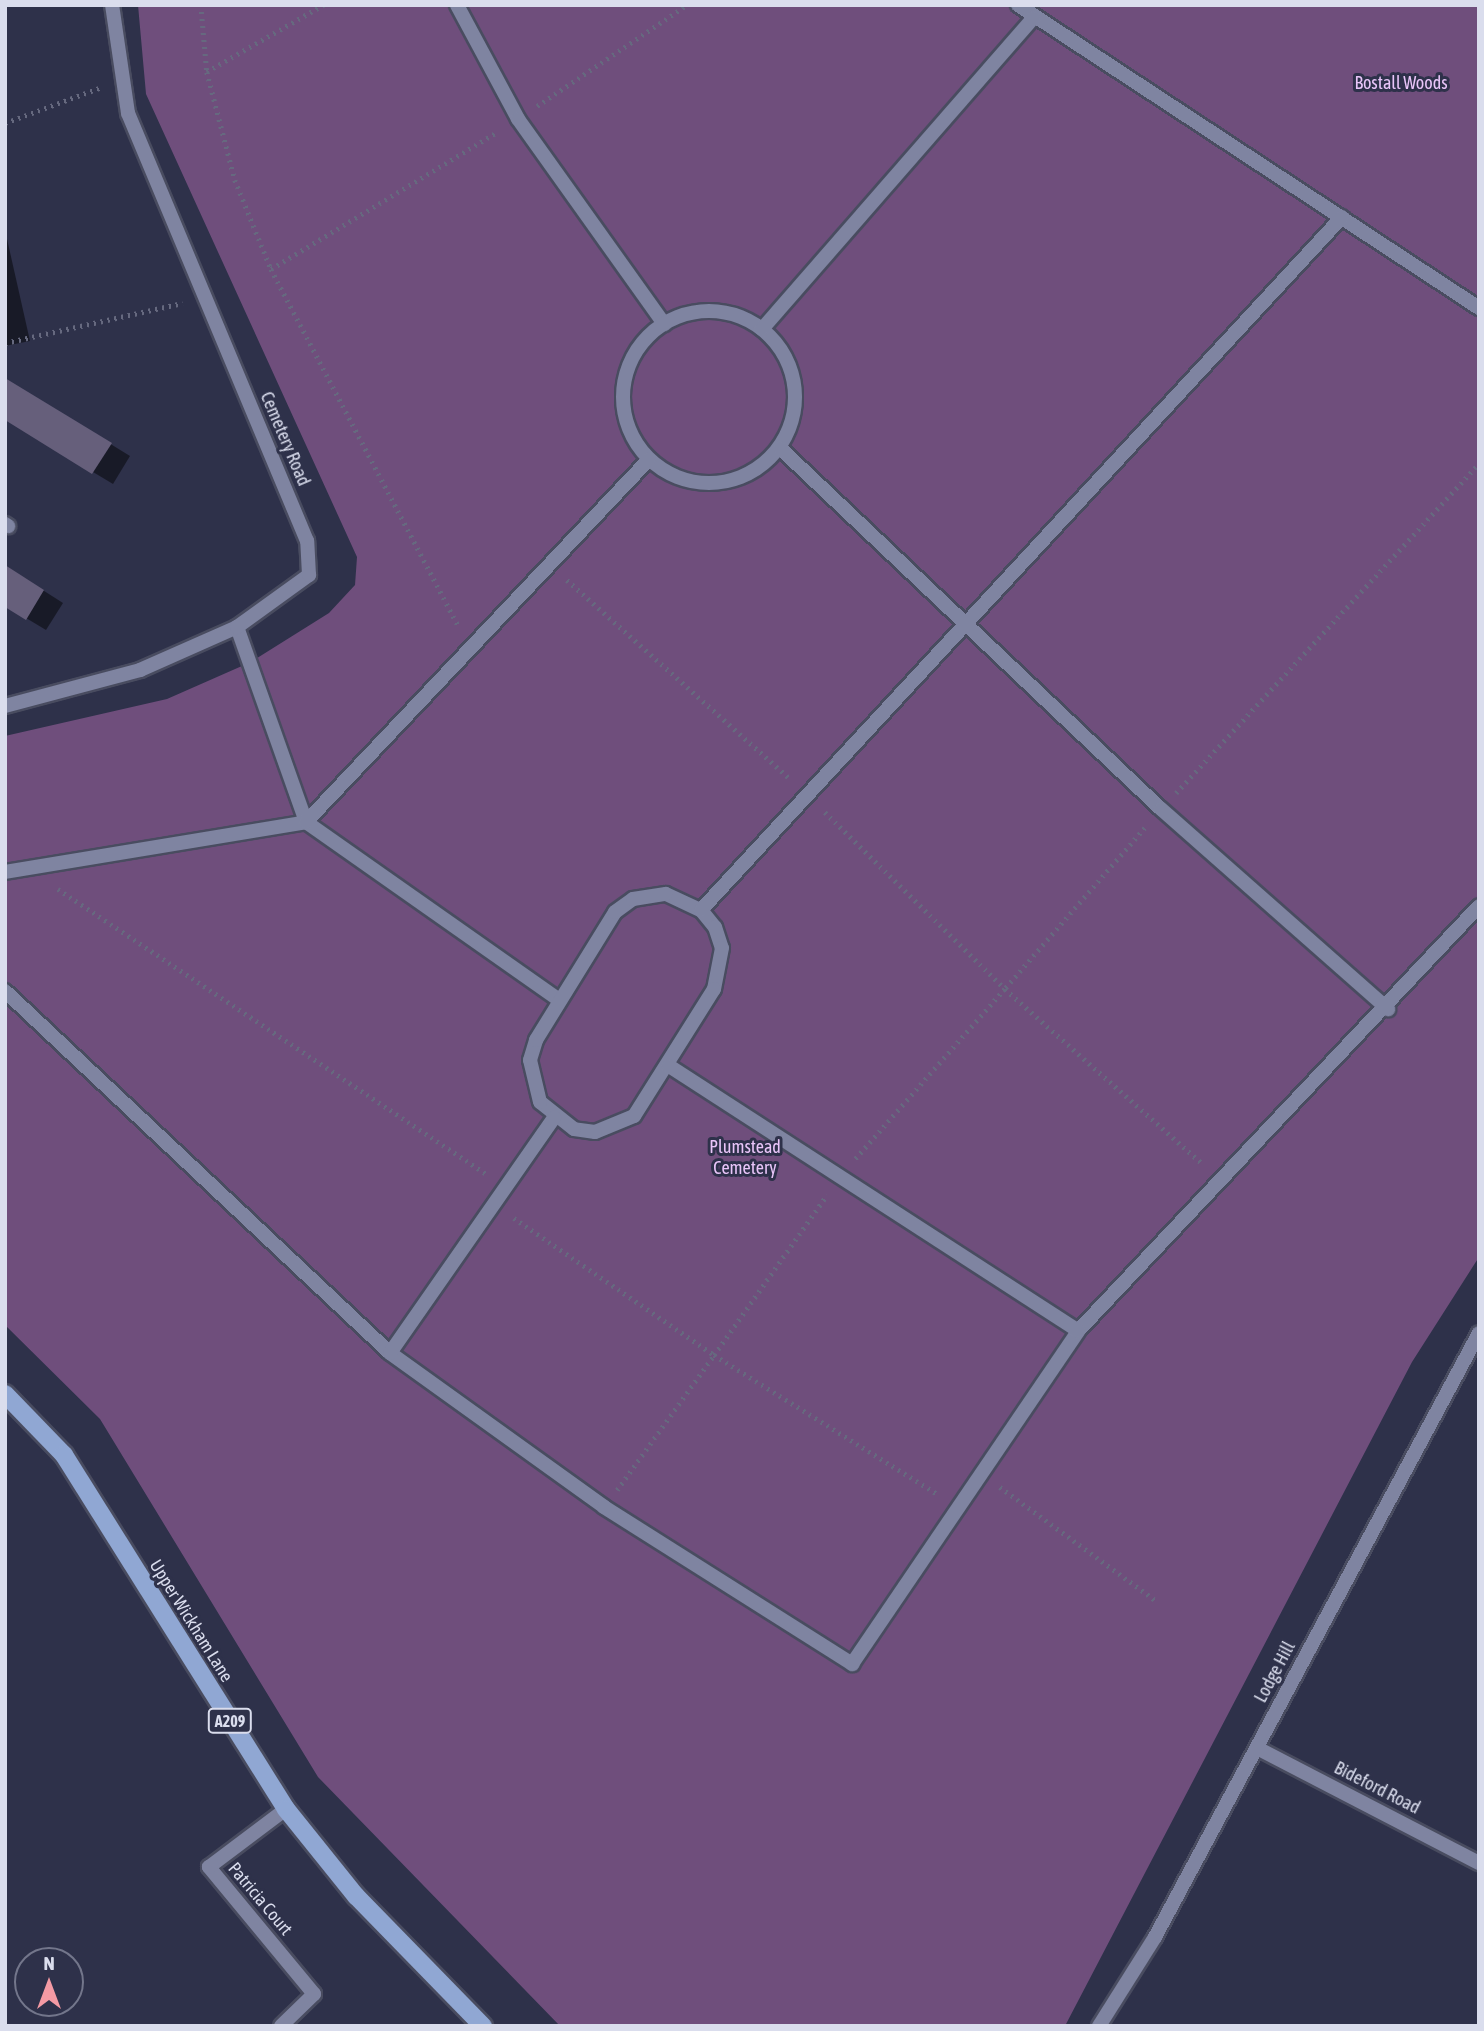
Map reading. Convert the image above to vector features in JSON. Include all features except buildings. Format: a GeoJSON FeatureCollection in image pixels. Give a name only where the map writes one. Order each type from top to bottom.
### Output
{"type":"FeatureCollection","features":[{"type":"Feature","properties":{"kind":"main road","name":"Upper Wickham Lane"},"geometry":{"type":"LineString","coordinates":[[5,1394],[64,1455],[286,1809],[356,1896],[484,2026]]}},
{"type":"Feature","properties":{"kind":"street","name":"Cemetery Road"},"geometry":{"type":"LineString","coordinates":[[5,706],[140,670],[237,627],[309,575],[307,541],[128,113],[112,5]]}},
{"type":"Feature","properties":{"kind":"street"},"geometry":{"type":"LineString","coordinates":[[457,5],[518,119],[664,324]]}},
{"type":"Feature","properties":{"kind":"street"},"geometry":{"type":"LineString","coordinates":[[1018,5],[1479,308]]}},
{"type":"Feature","properties":{"kind":"street"},"geometry":{"type":"LineString","coordinates":[[762,329],[1034,18]]}},
{"type":"Feature","properties":{"kind":"street"},"geometry":{"type":"LineString","coordinates":[[701,910],[806,793],[967,625],[1342,217]]}},
{"type":"Feature","properties":{"kind":"street"},"geometry":{"type":"LineString","coordinates":[[714,311],[762,329],[792,371],[792,424],[780,448],[758,468],[722,482],[673,476],[649,459],[624,414],[623,388],[644,341],[664,324],[714,311]]}},
{"type":"Feature","properties":{"kind":"street"},"geometry":{"type":"LineString","coordinates":[[780,448],[1161,809],[1388,1009]]}},
{"type":"Feature","properties":{"kind":"street"},"geometry":{"type":"LineString","coordinates":[[5,872],[306,822],[649,459]]}},
{"type":"Feature","properties":{"kind":"street"},"geometry":{"type":"LineString","coordinates":[[237,627],[306,822],[559,1000]]}},
{"type":"Feature","properties":{"kind":"street"},"geometry":{"type":"LineString","coordinates":[[667,894],[701,910],[715,927],[722,969],[669,1066],[634,1116],[616,1127],[584,1130],[555,1118],[531,1082],[530,1060],[559,1000],[602,929],[633,899],[667,894]]}},
{"type":"Feature","properties":{"kind":"street"},"geometry":{"type":"LineString","coordinates":[[5,991],[390,1353],[604,1507],[852,1664],[1078,1331],[1388,1009],[1479,906]]}},
{"type":"Feature","properties":{"kind":"street"},"geometry":{"type":"LineString","coordinates":[[669,1066],[837,1180],[1078,1331]]}},
{"type":"Feature","properties":{"kind":"street"},"geometry":{"type":"LineString","coordinates":[[390,1353],[555,1118]]}},
{"type":"Feature","properties":{"kind":"street","name":"Lodge Hill"},"geometry":{"type":"LineString","coordinates":[[1099,2026],[1156,1937],[1479,1333]]}},
{"type":"Feature","properties":{"kind":"street","name":"Bideford Road"},"geometry":{"type":"LineString","coordinates":[[1258,1748],[1479,1863]]}},
{"type":"Feature","properties":{"kind":"street","name":"Patricia Court"},"geometry":{"type":"LineString","coordinates":[[281,2026],[314,1994],[209,1867],[286,1809]]}},
{"type":"Feature","properties":{"kind":"path"},"geometry":{"type":"LineString","coordinates":[[201,5],[207,72],[235,180],[271,269],[470,647]]}},
{"type":"Feature","properties":{"kind":"path"},"geometry":{"type":"LineString","coordinates":[[207,72],[324,5]]}},
{"type":"Feature","properties":{"kind":"path"},"geometry":{"type":"LineString","coordinates":[[271,269],[518,119],[687,5]]}},
{"type":"Feature","properties":{"kind":"path"},"geometry":{"type":"LineString","coordinates":[[5,123],[122,79]]}},
{"type":"Feature","properties":{"kind":"path"},"geometry":{"type":"LineString","coordinates":[[5,344],[205,298]]}},
{"type":"Feature","properties":{"kind":"path"},"geometry":{"type":"LineString","coordinates":[[604,1507],[837,1180],[1161,809],[1479,463]]}},
{"type":"Feature","properties":{"kind":"path"},"geometry":{"type":"LineString","coordinates":[[551,565],[806,793],[1005,989],[1222,1180]]}},
{"type":"Feature","properties":{"kind":"path"},"geometry":{"type":"LineString","coordinates":[[25,867],[508,1188]]}},
{"type":"Feature","properties":{"kind":"path"},"geometry":{"type":"LineString","coordinates":[[495,1205],[714,1355],[960,1508]]}},
{"type":"Feature","properties":{"kind":"path"},"geometry":{"type":"LineString","coordinates":[[982,1474],[1155,1600]]}},
{"type":"Feature","properties":{"kind":"green space","name":"Plumstead Cemetery"},"geometry":{"type":"Polygon","coordinates":[[[138,5],[1479,5],[1479,1257],[1412,1362],[1065,2026],[560,2026],[318,1777],[100,1419],[5,1325],[5,736],[167,699],[251,662],[329,613],[355,585],[357,557],[146,94],[138,5]]]}},
{"type":"Feature","properties":{"kind":"park label","name":"Bostall Woods"},"geometry":{"type":"Point","coordinates":[1401,83]}}]}
